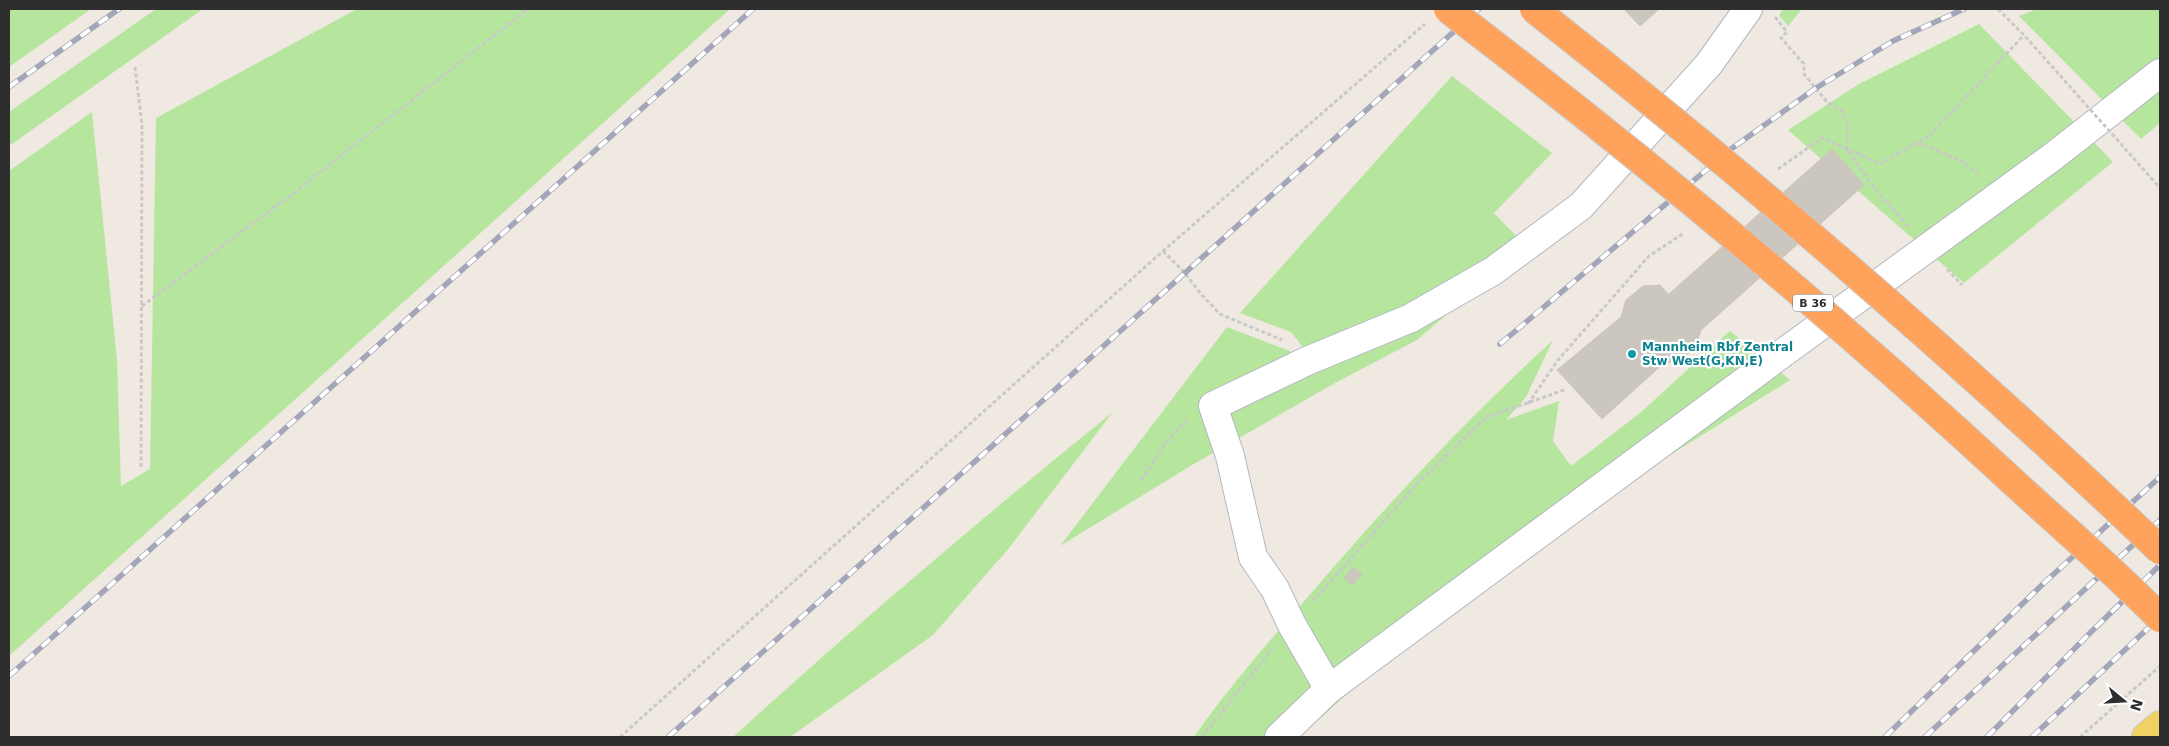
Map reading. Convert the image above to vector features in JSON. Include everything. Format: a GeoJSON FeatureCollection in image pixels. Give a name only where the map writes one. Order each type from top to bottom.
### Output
{"type":"FeatureCollection","features":[{"type":"Feature","properties":{"kind":"highway"},"geometry":{"type":"LineString","coordinates":[[1534,9],[1633,86],[1848,266],[2057,452],[2160,550]]}},
{"type":"Feature","properties":{"kind":"highway","name":"B 36"},"geometry":{"type":"LineString","coordinates":[[1438,15],[1596,124],[1810,301],[1925,400],[2160,618]]}},
{"type":"Feature","properties":{"kind":"main road"},"geometry":{"type":"LineString","coordinates":[[2146,737],[2160,725]]}},
{"type":"Feature","properties":{"kind":"lane"},"geometry":{"type":"LineString","coordinates":[[1329,689],[1292,625],[1275,589],[1253,557],[1230,456],[1213,406],[1306,361],[1411,318],[1485,276],[1581,206],[1709,64],[1748,9]]}},
{"type":"Feature","properties":{"kind":"lane"},"geometry":{"type":"LineString","coordinates":[[1279,737],[1329,689],[2059,152],[2160,72]]}},
{"type":"Feature","properties":{"kind":"path"},"geometry":{"type":"LineString","coordinates":[[142,306],[291,196],[528,9]]}},
{"type":"Feature","properties":{"kind":"path"},"geometry":{"type":"LineString","coordinates":[[1998,9],[2024,35],[2160,188]]}},
{"type":"Feature","properties":{"kind":"path"},"geometry":{"type":"LineString","coordinates":[[620,737],[1163,252],[1438,15]]}},
{"type":"Feature","properties":{"kind":"path"},"geometry":{"type":"LineString","coordinates":[[1775,16],[1787,32],[1781,38],[1804,64],[1804,74],[1827,102],[1841,110],[1847,120],[1847,149],[1874,188],[1962,285]]}},
{"type":"Feature","properties":{"kind":"path"},"geometry":{"type":"LineString","coordinates":[[1929,136],[2024,35]]}},
{"type":"Feature","properties":{"kind":"path"},"geometry":{"type":"LineString","coordinates":[[135,67],[142,125],[141,468]]}},
{"type":"Feature","properties":{"kind":"path"},"geometry":{"type":"LineString","coordinates":[[1918,142],[1962,161],[2001,194]]}},
{"type":"Feature","properties":{"kind":"path"},"geometry":{"type":"LineString","coordinates":[[1163,252],[1185,273],[1220,314],[1294,346],[1306,361]]}},
{"type":"Feature","properties":{"kind":"path"},"geometry":{"type":"LineString","coordinates":[[1202,737],[1292,625],[1416,486],[1485,418],[1564,390]]}},
{"type":"Feature","properties":{"kind":"path"},"geometry":{"type":"LineString","coordinates":[[1142,480],[1163,447],[1187,419],[1213,406]]}},
{"type":"Feature","properties":{"kind":"path"},"geometry":{"type":"LineString","coordinates":[[2080,737],[2160,666]]}},
{"type":"Feature","properties":{"kind":"green space"},"geometry":{"type":"Polygon","coordinates":[[[9,9],[91,9],[9,67],[9,9]]]}},
{"type":"Feature","properties":{"kind":"green space"},"geometry":{"type":"Polygon","coordinates":[[[156,9],[203,9],[9,146],[9,112],[156,9]]]}},
{"type":"Feature","properties":{"kind":"green space"},"geometry":{"type":"Polygon","coordinates":[[[357,9],[730,9],[9,656],[9,171],[92,112],[117,360],[121,486],[150,469],[156,118],[357,9]]]}},
{"type":"Feature","properties":{"kind":"green space"},"geometry":{"type":"Polygon","coordinates":[[[1783,9],[1802,9],[1788,26],[1779,15],[1783,9]]]}},
{"type":"Feature","properties":{"kind":"green space"},"geometry":{"type":"Polygon","coordinates":[[[2037,9],[2160,9],[2160,123],[2141,139],[2019,16],[2037,9]]]}},
{"type":"Feature","properties":{"kind":"green space"},"geometry":{"type":"Polygon","coordinates":[[[1979,24],[2113,162],[1964,283],[1788,130],[1859,84],[1979,24]]]}},
{"type":"Feature","properties":{"kind":"green space"},"geometry":{"type":"Polygon","coordinates":[[[1452,76],[1552,153],[1494,213],[1518,238],[1474,272],[1397,314],[1305,350],[1291,332],[1240,313],[1452,76]]]}},
{"type":"Feature","properties":{"kind":"green space"},"geometry":{"type":"Polygon","coordinates":[[[1454,308],[1417,340],[1335,383],[1192,465],[1060,546],[1227,327],[1290,351],[1298,378],[1454,308]]]}},
{"type":"Feature","properties":{"kind":"green space"},"geometry":{"type":"Polygon","coordinates":[[[1730,331],[1790,380],[1656,464],[1417,632],[1299,737],[1194,737],[1252,662],[1342,557],[1460,430],[1553,340],[1526,397],[1506,420],[1559,401],[1553,441],[1571,466],[1640,413],[1730,331]]]}},
{"type":"Feature","properties":{"kind":"green space"},"geometry":{"type":"Polygon","coordinates":[[[1113,412],[1009,548],[933,635],[790,737],[733,737],[920,572],[1113,412]]]}},
{"type":"Feature","properties":{"kind":"building"},"geometry":{"type":"Polygon","coordinates":[[[1624,9],[1659,9],[1640,26],[1624,9]]]}},
{"type":"Feature","properties":{"kind":"building"},"geometry":{"type":"Polygon","coordinates":[[[1832,149],[1864,185],[1701,330],[1669,294],[1832,149]]]}},
{"type":"Feature","properties":{"kind":"building","name":"Mannheim Rbf Zentral Stw West(G,KN,E)"},"geometry":{"type":"Polygon","coordinates":[[[1660,285],[1701,330],[1695,348],[1680,360],[1663,364],[1602,419],[1557,370],[1621,317],[1626,300],[1643,286],[1660,285]]]}},
{"type":"Feature","properties":{"kind":"building"},"geometry":{"type":"Polygon","coordinates":[[[1354,567],[1362,574],[1352,585],[1344,578],[1354,567]]]}},
{"type":"Feature","properties":{"kind":"railway"},"geometry":{"type":"LineString","coordinates":[[9,87],[119,9]]}},
{"type":"Feature","properties":{"kind":"railway"},"geometry":{"type":"LineString","coordinates":[[9,676],[753,9]]}},
{"type":"Feature","properties":{"kind":"railway"},"geometry":{"type":"LineString","coordinates":[[668,737],[1479,9]]}},
{"type":"Feature","properties":{"kind":"railway"},"geometry":{"type":"LineString","coordinates":[[1500,344],[1731,149],[1816,88],[1893,41],[1964,9]]}},
{"type":"Feature","properties":{"kind":"railway"},"geometry":{"type":"LineString","coordinates":[[1885,737],[2044,583],[2160,477]]}},
{"type":"Feature","properties":{"kind":"railway"},"geometry":{"type":"LineString","coordinates":[[1925,737],[2160,520]]}},
{"type":"Feature","properties":{"kind":"railway"},"geometry":{"type":"LineString","coordinates":[[1987,737],[2160,565]]}},
{"type":"Feature","properties":{"kind":"railway"},"geometry":{"type":"LineString","coordinates":[[2032,737],[2160,617]]}},
{"type":"Feature","properties":{"kind":"place","name":"Mannheim Rbf Zentral Stw West(G,KN,E)"},"geometry":{"type":"Point","coordinates":[1632,354]}}]}
